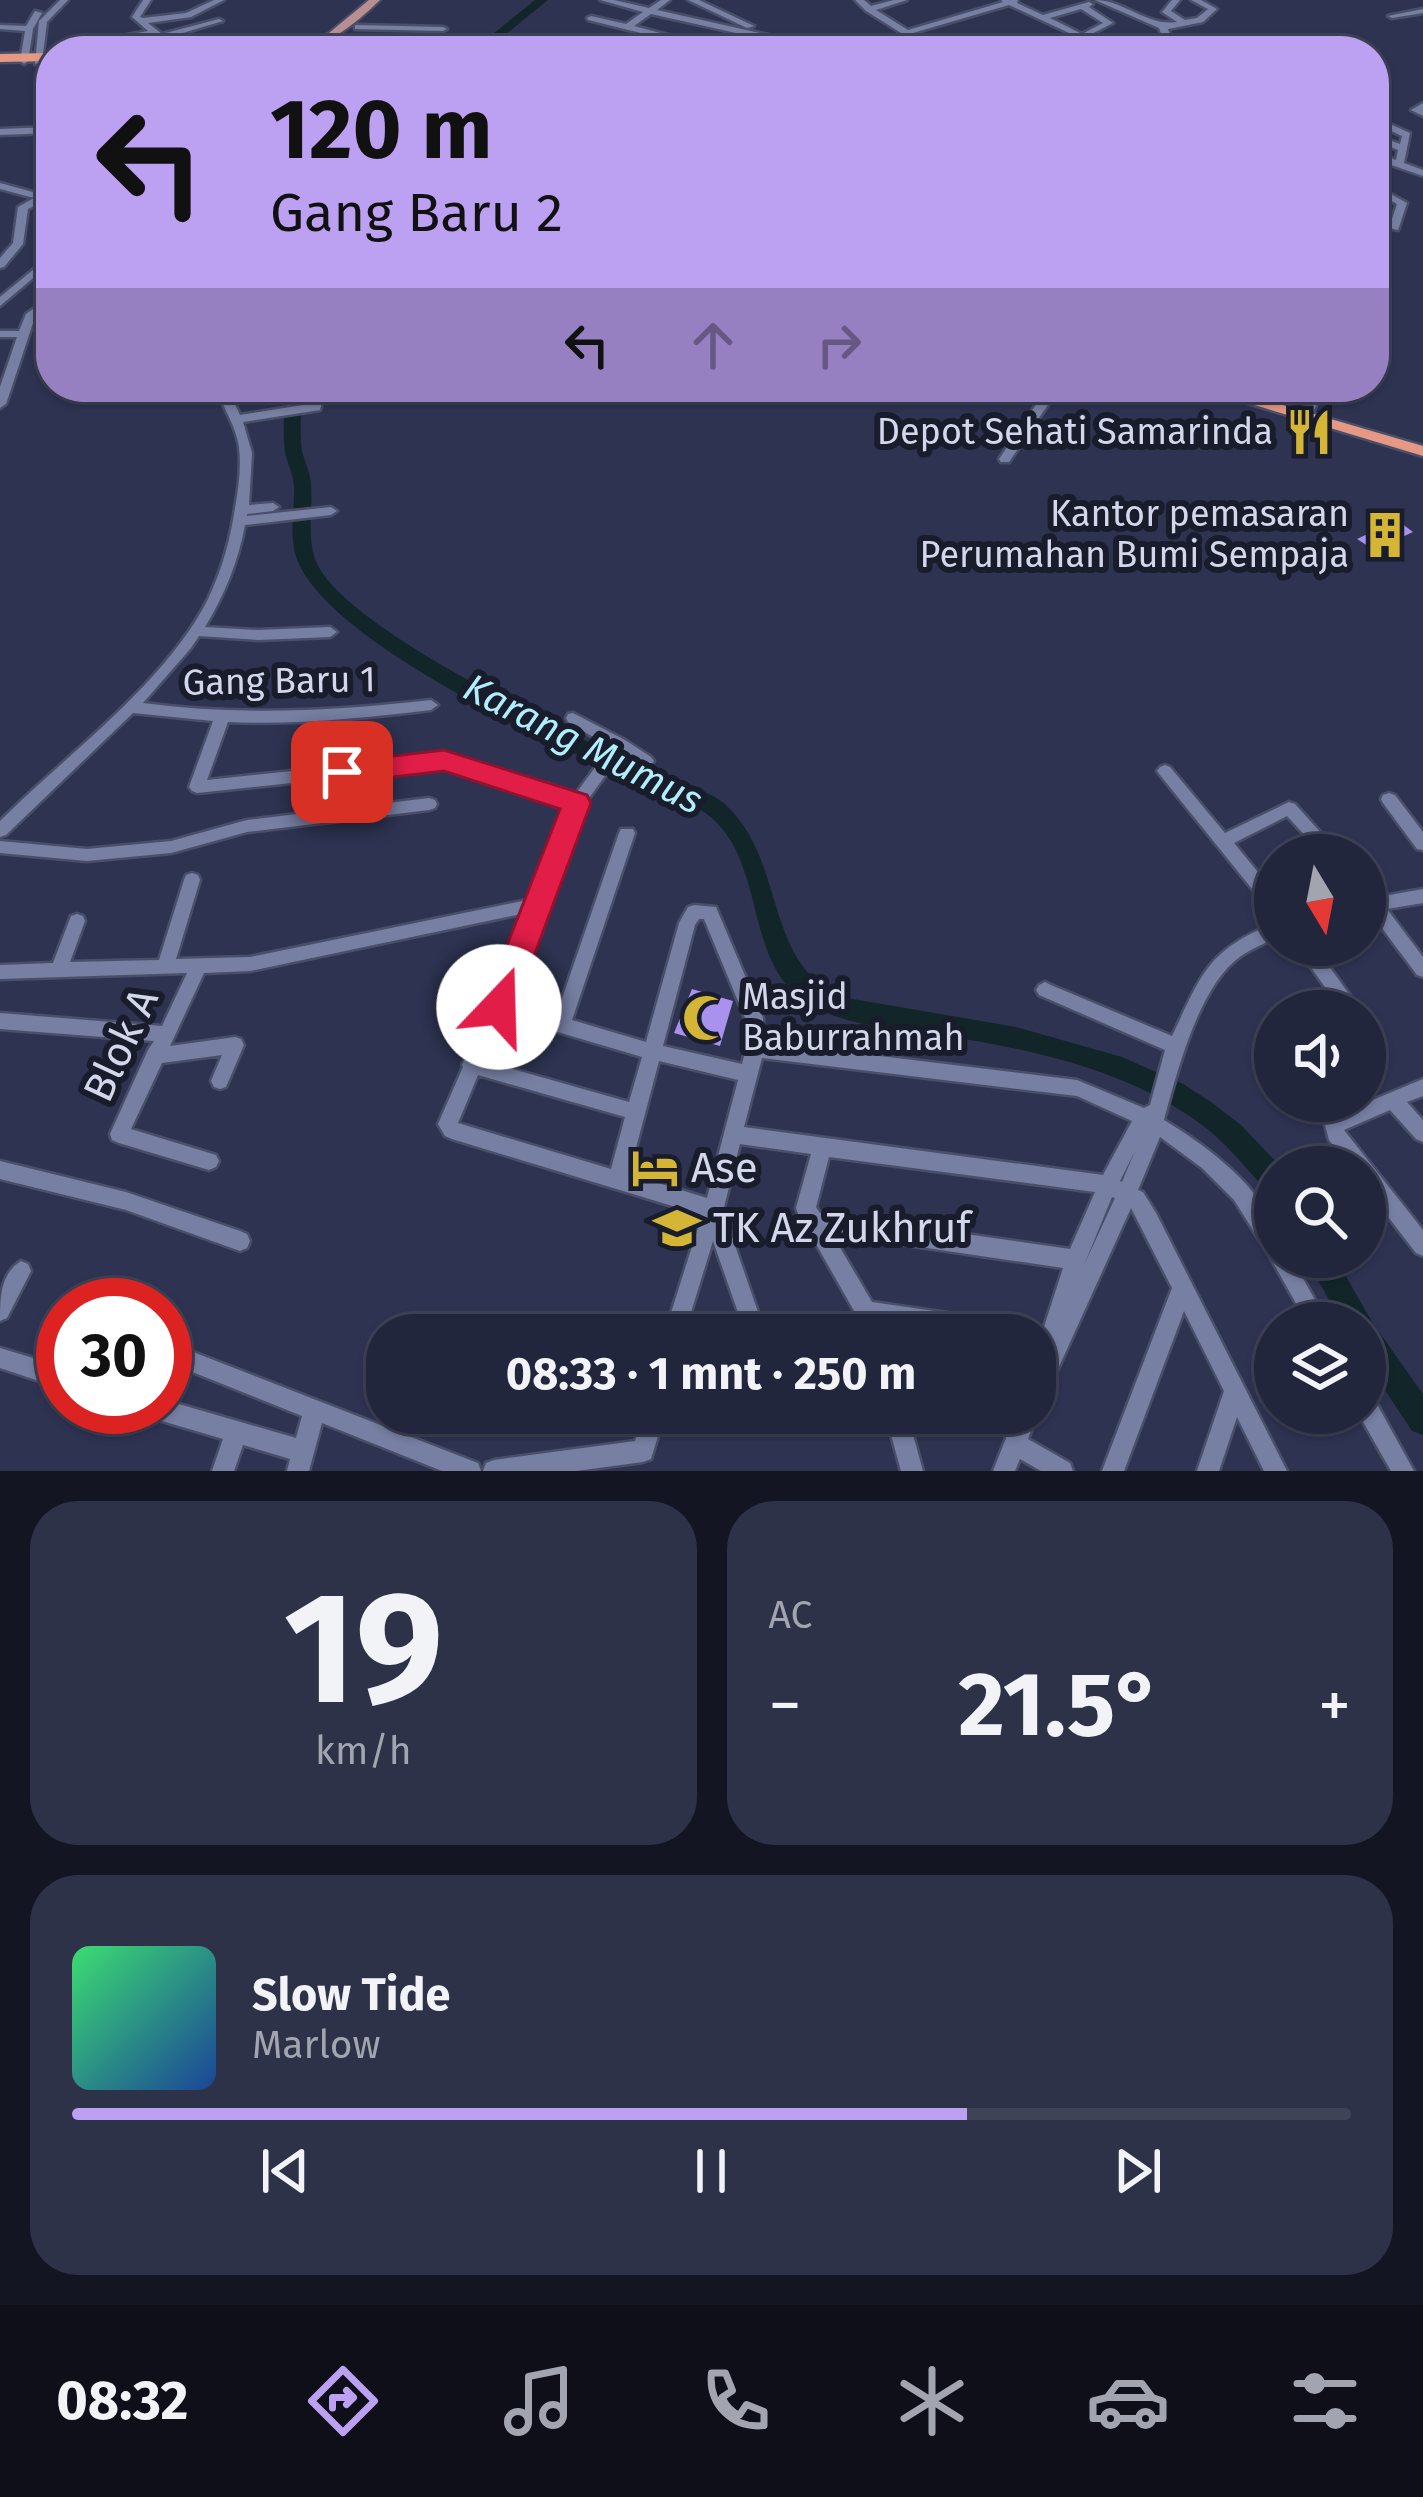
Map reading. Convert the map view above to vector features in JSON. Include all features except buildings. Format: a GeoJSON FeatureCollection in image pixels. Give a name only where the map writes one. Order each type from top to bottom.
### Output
{"type":"FeatureCollection","features":[{"type":"Feature","properties":{"kind":"highway"},"geometry":{"type":"LineString","coordinates":[[0,60],[36,55]]}},
{"type":"Feature","properties":{"kind":"highway"},"geometry":{"type":"LineString","coordinates":[[1265,402],[1423,448]]}},
{"type":"Feature","properties":{"kind":"highway"},"geometry":{"type":"LineString","coordinates":[[1270,402],[1423,448]]}},
{"type":"Feature","properties":{"kind":"main road"},"geometry":{"type":"LineString","coordinates":[[330,36],[375,0]]}},
{"type":"Feature","properties":{"kind":"main road"},"geometry":{"type":"LineString","coordinates":[[341,36],[387,0]]}},
{"type":"Feature","properties":{"kind":"street"},"geometry":{"type":"LineString","coordinates":[[140,16],[147,0]]}},
{"type":"Feature","properties":{"kind":"street"},"geometry":{"type":"LineString","coordinates":[[140,16],[188,15],[220,0]]}},
{"type":"Feature","properties":{"kind":"street"},"geometry":{"type":"LineString","coordinates":[[604,0],[761,36]]}},
{"type":"Feature","properties":{"kind":"street"},"geometry":{"type":"LineString","coordinates":[[627,27],[666,0]]}},
{"type":"Feature","properties":{"kind":"street"},"geometry":{"type":"LineString","coordinates":[[692,0],[770,36]]}},
{"type":"Feature","properties":{"kind":"street"},"geometry":{"type":"LineString","coordinates":[[859,0],[915,36]]}},
{"type":"Feature","properties":{"kind":"street"},"geometry":{"type":"LineString","coordinates":[[869,8],[903,0]]}},
{"type":"Feature","properties":{"kind":"street"},"geometry":{"type":"LineString","coordinates":[[1184,23],[1166,12],[1179,0],[1197,2],[1228,16]]}},
{"type":"Feature","properties":{"kind":"street"},"geometry":{"type":"LineString","coordinates":[[909,32],[1011,1],[1082,36]]}},
{"type":"Feature","properties":{"kind":"street"},"geometry":{"type":"LineString","coordinates":[[0,27],[29,29],[56,2]]}},
{"type":"Feature","properties":{"kind":"street"},"geometry":{"type":"LineString","coordinates":[[40,36],[43,21],[56,2]]}},
{"type":"Feature","properties":{"kind":"street"},"geometry":{"type":"LineString","coordinates":[[1043,18],[1086,4],[1162,27],[1213,9]]}},
{"type":"Feature","properties":{"kind":"street"},"geometry":{"type":"LineString","coordinates":[[1086,4],[1110,22],[1090,36]]}},
{"type":"Feature","properties":{"kind":"street"},"geometry":{"type":"LineString","coordinates":[[1056,25],[1086,4]]}},
{"type":"Feature","properties":{"kind":"street"},"geometry":{"type":"LineString","coordinates":[[140,16],[159,7]]}},
{"type":"Feature","properties":{"kind":"street"},"geometry":{"type":"LineString","coordinates":[[1391,16],[1423,11]]}},
{"type":"Feature","properties":{"kind":"street"},"geometry":{"type":"LineString","coordinates":[[140,16],[159,34]]}},
{"type":"Feature","properties":{"kind":"street"},"geometry":{"type":"LineString","coordinates":[[591,18],[663,36]]}},
{"type":"Feature","properties":{"kind":"street"},"geometry":{"type":"LineString","coordinates":[[145,36],[219,21]]}},
{"type":"Feature","properties":{"kind":"street"},"geometry":{"type":"LineString","coordinates":[[358,26],[443,29]]}},
{"type":"Feature","properties":{"kind":"street"},"geometry":{"type":"LineString","coordinates":[[1162,27],[1166,36]]}},
{"type":"Feature","properties":{"kind":"street"},"geometry":{"type":"LineString","coordinates":[[29,29],[36,52]]}},
{"type":"Feature","properties":{"kind":"street"},"geometry":{"type":"LineString","coordinates":[[1389,126],[1405,133],[1397,169],[1389,177]]}},
{"type":"Feature","properties":{"kind":"street"},"geometry":{"type":"LineString","coordinates":[[0,132],[36,131]]}},
{"type":"Feature","properties":{"kind":"street"},"geometry":{"type":"LineString","coordinates":[[1389,143],[1402,148]]}},
{"type":"Feature","properties":{"kind":"street"},"geometry":{"type":"LineString","coordinates":[[1389,164],[1423,174]]}},
{"type":"Feature","properties":{"kind":"street"},"geometry":{"type":"LineString","coordinates":[[0,187],[36,196]]}},
{"type":"Feature","properties":{"kind":"street"},"geometry":{"type":"LineString","coordinates":[[1389,194],[1402,202],[1394,228]]}},
{"type":"Feature","properties":{"kind":"street"},"geometry":{"type":"LineString","coordinates":[[0,265],[22,234],[23,207],[36,203]]}},
{"type":"Feature","properties":{"kind":"street"},"geometry":{"type":"LineString","coordinates":[[0,233],[22,234]]}},
{"type":"Feature","properties":{"kind":"street"},"geometry":{"type":"LineString","coordinates":[[0,303],[36,271]]}},
{"type":"Feature","properties":{"kind":"street"},"geometry":{"type":"LineString","coordinates":[[0,404],[22,334],[36,311]]}},
{"type":"Feature","properties":{"kind":"street"},"geometry":{"type":"LineString","coordinates":[[0,334],[22,334]]}},
{"type":"Feature","properties":{"kind":"street"},"geometry":{"type":"LineString","coordinates":[[0,831],[199,632],[219,594],[242,515],[246,448],[228,402]]}},
{"type":"Feature","properties":{"kind":"street"},"geometry":{"type":"LineString","coordinates":[[237,419],[316,407],[317,402]]}},
{"type":"Feature","properties":{"kind":"street"},"geometry":{"type":"LineString","coordinates":[[1005,459],[1044,402]]}},
{"type":"Feature","properties":{"kind":"street"},"geometry":{"type":"LineString","coordinates":[[1308,411],[1312,402]]}},
{"type":"Feature","properties":{"kind":"street"},"geometry":{"type":"LineString","coordinates":[[242,515],[327,512]]}},
{"type":"Feature","properties":{"kind":"street"},"geometry":{"type":"LineString","coordinates":[[199,632],[330,632]]}},
{"type":"Feature","properties":{"kind":"street","name":"Gang Baru 1"},"geometry":{"type":"LineString","coordinates":[[129,707],[222,718],[299,717],[431,704]]}},
{"type":"Feature","properties":{"kind":"street"},"geometry":{"type":"LineString","coordinates":[[222,718],[197,787],[444,761],[577,803]]}},
{"type":"Feature","properties":{"kind":"street"},"geometry":{"type":"LineString","coordinates":[[573,718],[646,761]]}},
{"type":"Feature","properties":{"kind":"street"},"geometry":{"type":"LineString","coordinates":[[617,746],[577,803],[448,1127],[713,1210]]}},
{"type":"Feature","properties":{"kind":"street"},"geometry":{"type":"LineString","coordinates":[[1165,771],[1254,879]]}},
{"type":"Feature","properties":{"kind":"street"},"geometry":{"type":"LineString","coordinates":[[1389,800],[1423,844]]}},
{"type":"Feature","properties":{"kind":"street"},"geometry":{"type":"LineString","coordinates":[[0,847],[87,855],[171,847],[248,826],[429,804]]}},
{"type":"Feature","properties":{"kind":"street"},"geometry":{"type":"LineString","coordinates":[[1223,841],[1289,808],[1313,834]]}},
{"type":"Feature","properties":{"kind":"street"},"geometry":{"type":"LineString","coordinates":[[562,1024],[627,833]]}},
{"type":"Feature","properties":{"kind":"street"},"geometry":{"type":"LineString","coordinates":[[165,967],[192,880]]}},
{"type":"Feature","properties":{"kind":"street"},"geometry":{"type":"LineString","coordinates":[[1386,899],[1423,896]]}},
{"type":"Feature","properties":{"kind":"street"},"geometry":{"type":"LineString","coordinates":[[0,971],[250,964],[539,904]]}},
{"type":"Feature","properties":{"kind":"street"},"geometry":{"type":"LineString","coordinates":[[618,1178],[687,923],[694,912],[712,914],[754,1018],[755,1049],[735,1135],[681,1314]]}},
{"type":"Feature","properties":{"kind":"street"},"geometry":{"type":"LineString","coordinates":[[58,970],[77,921]]}},
{"type":"Feature","properties":{"kind":"street"},"geometry":{"type":"LineString","coordinates":[[1386,924],[1423,970]]}},
{"type":"Feature","properties":{"kind":"street"},"geometry":{"type":"LineString","coordinates":[[1056,1338],[1152,1115],[1174,1049],[1209,977],[1232,952],[1254,941]]}},
{"type":"Feature","properties":{"kind":"street","name":"Blok A"},"geometry":{"type":"LineString","coordinates":[[199,967],[119,1134],[208,1161]]}},
{"type":"Feature","properties":{"kind":"street"},"geometry":{"type":"LineString","coordinates":[[1045,990],[1174,1049]]}},
{"type":"Feature","properties":{"kind":"street"},"geometry":{"type":"LineString","coordinates":[[499,1007],[653,1052],[749,1073]]}},
{"type":"Feature","properties":{"kind":"street"},"geometry":{"type":"LineString","coordinates":[[0,1021],[165,1034]]}},
{"type":"Feature","properties":{"kind":"street"},"geometry":{"type":"LineString","coordinates":[[154,1056],[235,1045],[220,1082]]}},
{"type":"Feature","properties":{"kind":"street"},"geometry":{"type":"LineString","coordinates":[[755,1049],[1077,1088],[1108,1097],[1152,1115],[1241,1192],[1254,1214]]}},
{"type":"Feature","properties":{"kind":"street"},"geometry":{"type":"LineString","coordinates":[[471,1065],[636,1112]]}},
{"type":"Feature","properties":{"kind":"street"},"geometry":{"type":"LineString","coordinates":[[1345,1146],[1334,1125],[1423,1087]]}},
{"type":"Feature","properties":{"kind":"street"},"geometry":{"type":"LineString","coordinates":[[1391,1099],[1423,1133]]}},
{"type":"Feature","properties":{"kind":"street"},"geometry":{"type":"LineString","coordinates":[[735,1135],[1118,1189],[1149,1220],[1276,1471]]}},
{"type":"Feature","properties":{"kind":"street"},"geometry":{"type":"LineString","coordinates":[[822,1149],[807,1192],[810,1221],[867,1314]]}},
{"type":"Feature","properties":{"kind":"street"},"geometry":{"type":"LineString","coordinates":[[0,1169],[126,1201],[240,1240]]}},
{"type":"Feature","properties":{"kind":"street"},"geometry":{"type":"LineString","coordinates":[[1056,1335],[1076,1260],[1118,1189]]}},
{"type":"Feature","properties":{"kind":"street"},"geometry":{"type":"LineString","coordinates":[[1386,1199],[1423,1246]]}},
{"type":"Feature","properties":{"kind":"street"},"geometry":{"type":"LineString","coordinates":[[713,1210],[749,1314]]}},
{"type":"Feature","properties":{"kind":"street"},"geometry":{"type":"LineString","coordinates":[[810,1221],[1076,1260]]}},
{"type":"Feature","properties":{"kind":"street"},"geometry":{"type":"LineString","coordinates":[[0,1311],[21,1271]]}},
{"type":"Feature","properties":{"kind":"street"},"geometry":{"type":"LineString","coordinates":[[1113,1471],[1182,1289]]}},
{"type":"Feature","properties":{"kind":"street"},"geometry":{"type":"LineString","coordinates":[[866,1311],[884,1314]]}},
{"type":"Feature","properties":{"kind":"street"},"geometry":{"type":"LineString","coordinates":[[0,1358],[36,1369]]}},
{"type":"Feature","properties":{"kind":"street"},"geometry":{"type":"LineString","coordinates":[[192,1363],[470,1471]]}},
{"type":"Feature","properties":{"kind":"street"},"geometry":{"type":"LineString","coordinates":[[1208,1471],[1235,1391]]}},
{"type":"Feature","properties":{"kind":"street"},"geometry":{"type":"LineString","coordinates":[[192,1420],[300,1461],[314,1412]]}},
{"type":"Feature","properties":{"kind":"street"},"geometry":{"type":"LineString","coordinates":[[223,1471],[236,1434]]}},
{"type":"Feature","properties":{"kind":"street"},"geometry":{"type":"LineString","coordinates":[[494,1471],[637,1452],[646,1447],[649,1434]]}},
{"type":"Feature","properties":{"kind":"street"},"geometry":{"type":"LineString","coordinates":[[902,1434],[912,1471]]}},
{"type":"Feature","properties":{"kind":"street"},"geometry":{"type":"LineString","coordinates":[[1004,1471],[1019,1434]]}},
{"type":"Feature","properties":{"kind":"street"},"geometry":{"type":"LineString","coordinates":[[1382,1434],[1403,1471]]}},
{"type":"Feature","properties":{"kind":"street"},"geometry":{"type":"LineString","coordinates":[[1015,1444],[1062,1471]]}},
{"type":"Feature","properties":{"kind":"waterway","name":"Karang Mumus"},"geometry":{"type":"LineString","coordinates":[[497,36],[542,0]]}},
{"type":"Feature","properties":{"kind":"waterway","name":"Karang Mumus"},"geometry":{"type":"LineString","coordinates":[[294,402],[303,547],[310,569],[336,600],[379,634],[495,704],[619,766],[713,806],[747,850],[789,969],[816,996],[881,1017],[983,1032],[1113,1065],[1212,1117],[1254,1158]]}},
{"type":"Feature","properties":{"kind":"waterway","name":"Karang Mumus"},"geometry":{"type":"LineString","coordinates":[[1331,1278],[1346,1302]]}},
{"type":"Feature","properties":{"kind":"waterway","name":"Karang Mumus"},"geometry":{"type":"LineString","coordinates":[[1386,1365],[1423,1420]]}},
{"type":"Feature","properties":{"kind":"place","name":"Depot Sehati Samarinda"},"geometry":{"type":"Point","coordinates":[1309,432]}},
{"type":"Feature","properties":{"kind":"place","name":"Kantor pemasaran Perumahan Bumi Sempaja"},"geometry":{"type":"Point","coordinates":[1385,535]}},
{"type":"Feature","properties":{"kind":"place","name":"Masjid Baburrahmah"},"geometry":{"type":"Point","coordinates":[706,1018]}},
{"type":"Feature","properties":{"kind":"place","name":"Ase"},"geometry":{"type":"Point","coordinates":[655,1168]}},
{"type":"Feature","properties":{"kind":"place","name":"TK Az Zukhruf"},"geometry":{"type":"Point","coordinates":[677,1228]}},
{"type":"Feature","properties":{"kind":"route"},"geometry":{"type":"LineString","coordinates":[[342,772],[444,761],[577,803],[499,1007]]}}]}
